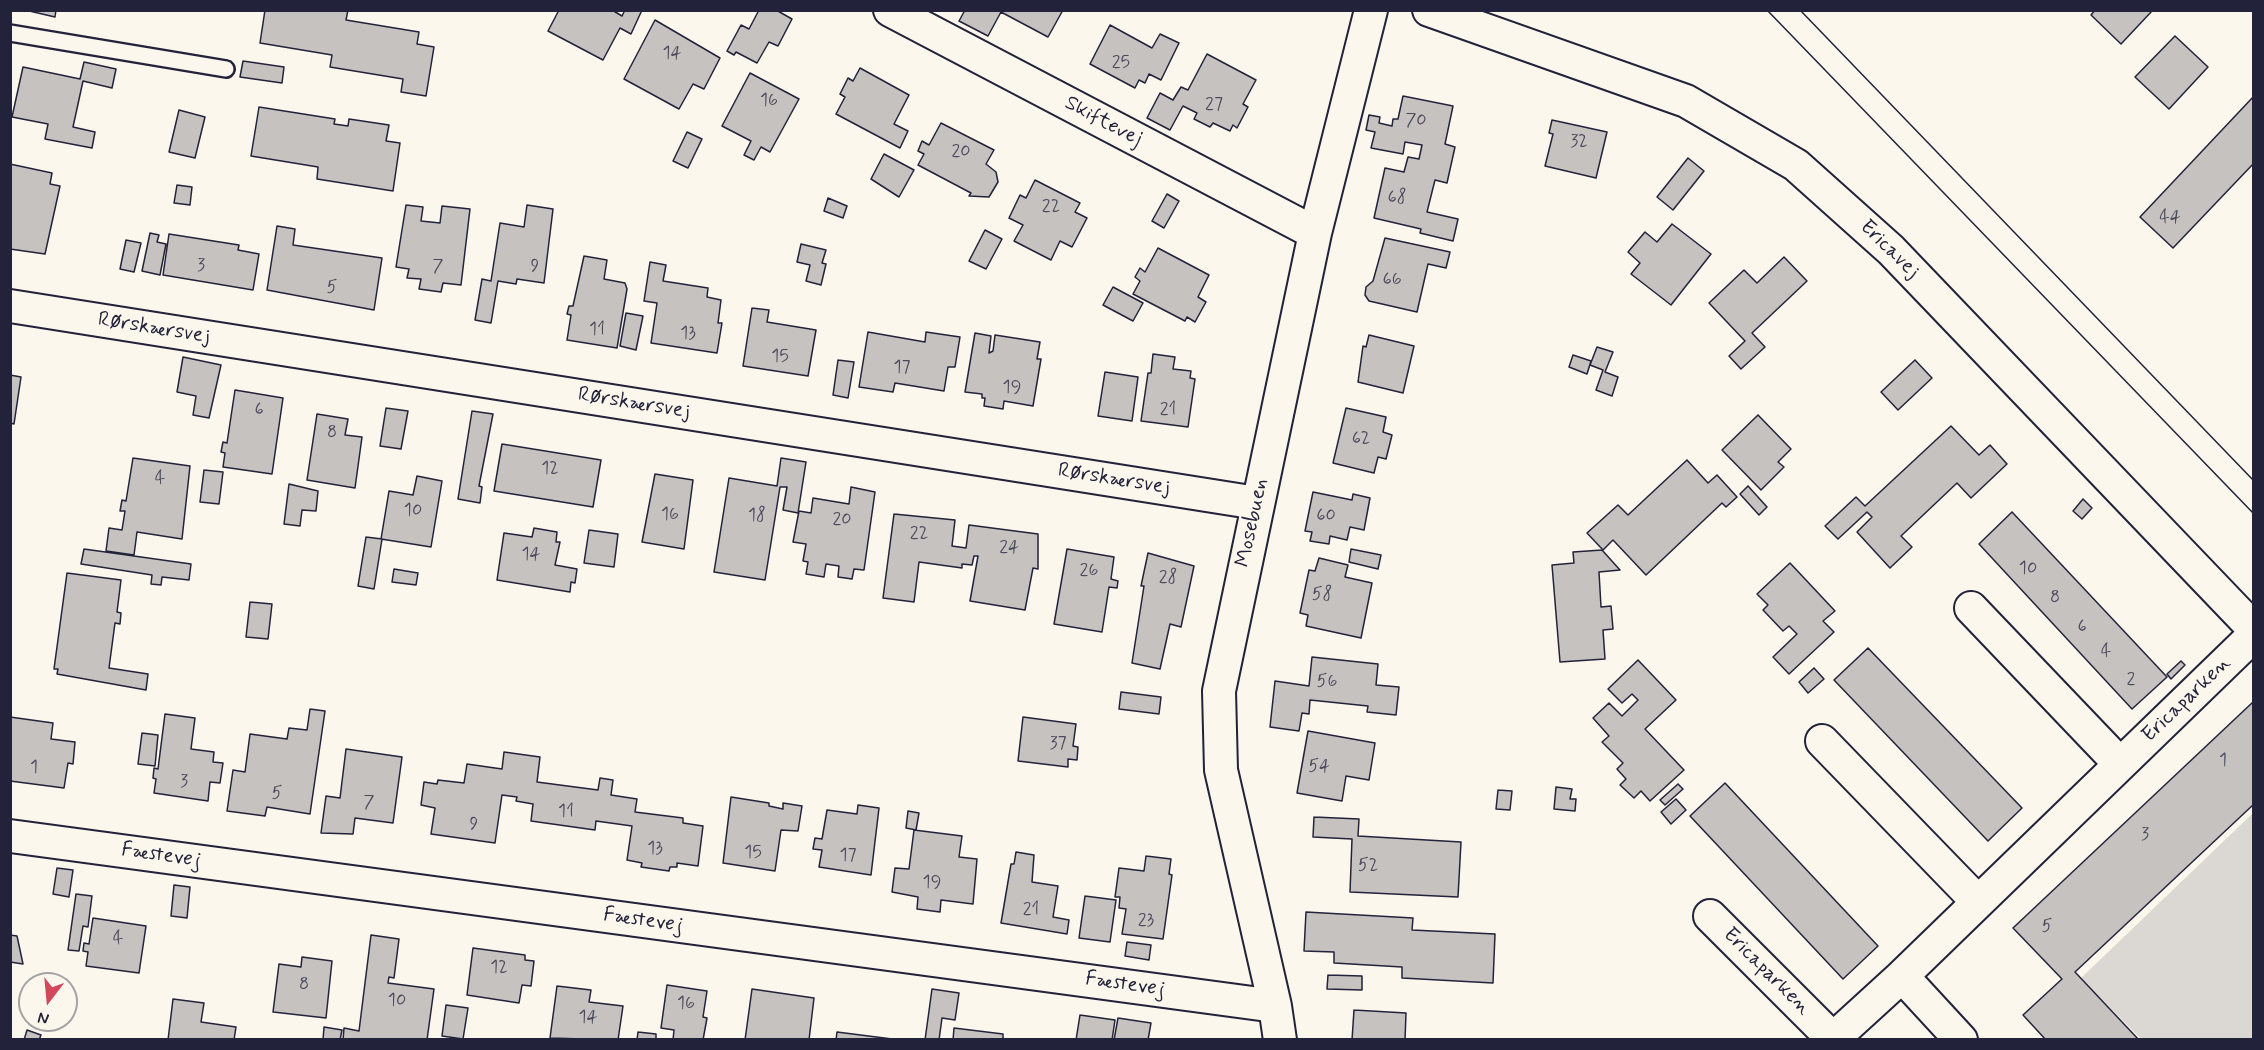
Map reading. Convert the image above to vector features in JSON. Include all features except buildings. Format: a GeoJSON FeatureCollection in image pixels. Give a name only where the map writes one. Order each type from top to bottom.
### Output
{"type":"FeatureCollection","features":[{"type":"Feature","properties":{"kind":"street","name":"Skiftevej"},"geometry":{"type":"LineString","coordinates":[[890,10],[1315,233]]}},
{"type":"Feature","properties":{"kind":"street","name":"Mosebuen"},"geometry":{"type":"LineString","coordinates":[[1280,1040],[1275,1006],[1221,770],[1219,691],[1315,233],[1371,10]]}},
{"type":"Feature","properties":{"kind":"street","name":"Ericavej"},"geometry":{"type":"LineString","coordinates":[[1429,10],[1686,100],[1796,165],[1891,250],[2253,629]]}},
{"type":"Feature","properties":{"kind":"street","name":"Rørskærsvej"},"geometry":{"type":"LineString","coordinates":[[10,306],[1257,503]]}},
{"type":"Feature","properties":{"kind":"street"},"geometry":{"type":"LineString","coordinates":[[1971,608],[2120,764]]}},
{"type":"Feature","properties":{"kind":"street","name":"Ericaparken"},"geometry":{"type":"LineString","coordinates":[[1710,915],[1833,1039],[1902,976],[2253,635]]}},
{"type":"Feature","properties":{"kind":"street"},"geometry":{"type":"LineString","coordinates":[[1822,741],[1978,902]]}},
{"type":"Feature","properties":{"kind":"street","name":"Fæstevej"},"geometry":{"type":"LineString","coordinates":[[10,836],[1275,1006]]}},
{"type":"Feature","properties":{"kind":"street"},"geometry":{"type":"LineString","coordinates":[[1902,976],[1961,1040]]}},
{"type":"Feature","properties":{"kind":"lane"},"geometry":{"type":"LineString","coordinates":[[10,33],[226,69]]}},
{"type":"Feature","properties":{"kind":"shaded area"},"geometry":{"type":"Polygon","coordinates":[[[2253,813],[2253,1039],[2141,1039],[2081,978],[2253,813]]]}},
{"type":"Feature","properties":{"kind":"tram line"},"geometry":{"type":"LineString","coordinates":[[1767,10],[2254,514]]}},
{"type":"Feature","properties":{"kind":"tram line"},"geometry":{"type":"LineString","coordinates":[[1800,10],[2254,481]]}}]}
